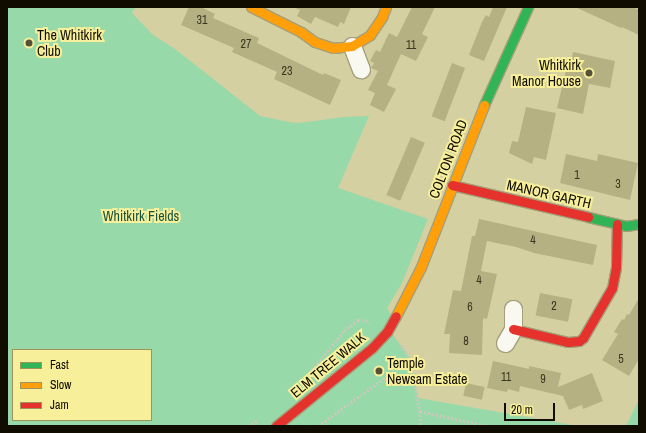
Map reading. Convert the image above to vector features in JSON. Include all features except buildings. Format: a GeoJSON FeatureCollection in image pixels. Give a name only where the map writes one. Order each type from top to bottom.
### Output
{"type":"FeatureCollection","features":[{"type":"Feature","properties":{"kind":"street"},"geometry":{"type":"LineString","coordinates":[[251,7],[301,32],[315,42],[333,48],[352,46],[370,35],[382,17],[386,7]]}},
{"type":"Feature","properties":{"kind":"street","name":"COLTON ROAD"},"geometry":{"type":"LineString","coordinates":[[394,321],[421,267],[485,102],[528,7]]}},
{"type":"Feature","properties":{"kind":"street"},"geometry":{"type":"LineString","coordinates":[[352,46],[361,69]]}},
{"type":"Feature","properties":{"kind":"street","name":"MANOR GARTH"},"geometry":{"type":"LineString","coordinates":[[452,186],[626,226],[639,224]]}},
{"type":"Feature","properties":{"kind":"street"},"geometry":{"type":"LineString","coordinates":[[513,310],[509,336],[568,342],[579,341],[583,338],[612,288],[616,267],[617,224]]}},
{"type":"Feature","properties":{"kind":"street","name":"ELM TREE WALK"},"geometry":{"type":"LineString","coordinates":[[276,426],[354,363],[387,332],[394,321]]}},
{"type":"Feature","properties":{"kind":"path"},"geometry":{"type":"LineString","coordinates":[[306,376],[344,331],[358,320],[366,320],[393,335],[411,359],[420,411],[421,426]]}},
{"type":"Feature","properties":{"kind":"path"},"geometry":{"type":"LineString","coordinates":[[318,426],[411,359]]}},
{"type":"Feature","properties":{"kind":"path"},"geometry":{"type":"LineString","coordinates":[[420,411],[486,426]]}},
{"type":"Feature","properties":{"kind":"path"},"geometry":{"type":"LineString","coordinates":[[248,426],[264,415]]}},
{"type":"Feature","properties":{"kind":"green space","name":"Whitkirk Fields"},"geometry":{"type":"Polygon","coordinates":[[[7,7],[136,7],[132,13],[153,35],[175,49],[260,116],[299,123],[344,117],[369,116],[338,188],[428,219],[402,283],[387,308],[394,321],[393,335],[411,359],[418,398],[578,426],[7,426],[7,7]]]}},
{"type":"Feature","properties":{"kind":"green space"},"geometry":{"type":"Polygon","coordinates":[[[639,399],[639,426],[626,426],[639,399]]]}},
{"type":"Feature","properties":{"kind":"traffic: fast"},"geometry":{"type":"LineString","coordinates":[[484,105],[528,7]]}},
{"type":"Feature","properties":{"kind":"traffic: fast"},"geometry":{"type":"LineString","coordinates":[[588,217],[626,226],[639,224]]}},
{"type":"Feature","properties":{"kind":"traffic: slow"},"geometry":{"type":"LineString","coordinates":[[251,7],[301,32],[315,42],[333,48],[352,46],[370,35],[382,17],[386,7]]}},
{"type":"Feature","properties":{"kind":"traffic: slow"},"geometry":{"type":"LineString","coordinates":[[396,316],[421,267],[484,105]]}},
{"type":"Feature","properties":{"kind":"traffic: jam"},"geometry":{"type":"LineString","coordinates":[[452,185],[588,217]]}},
{"type":"Feature","properties":{"kind":"traffic: jam"},"geometry":{"type":"LineString","coordinates":[[513,329],[568,342],[579,341],[583,338],[612,288],[616,267],[617,224]]}},
{"type":"Feature","properties":{"kind":"traffic: jam"},"geometry":{"type":"LineString","coordinates":[[276,426],[372,348],[387,332],[396,316]]}},
{"type":"Feature","properties":{"kind":"place","name":"The Whitkirk Club"},"geometry":{"type":"Point","coordinates":[29,43]}},
{"type":"Feature","properties":{"kind":"place","name":"Whitkirk Manor House"},"geometry":{"type":"Point","coordinates":[589,73]}},
{"type":"Feature","properties":{"kind":"place","name":"Temple Newsam Estate"},"geometry":{"type":"Point","coordinates":[379,371]}}]}
